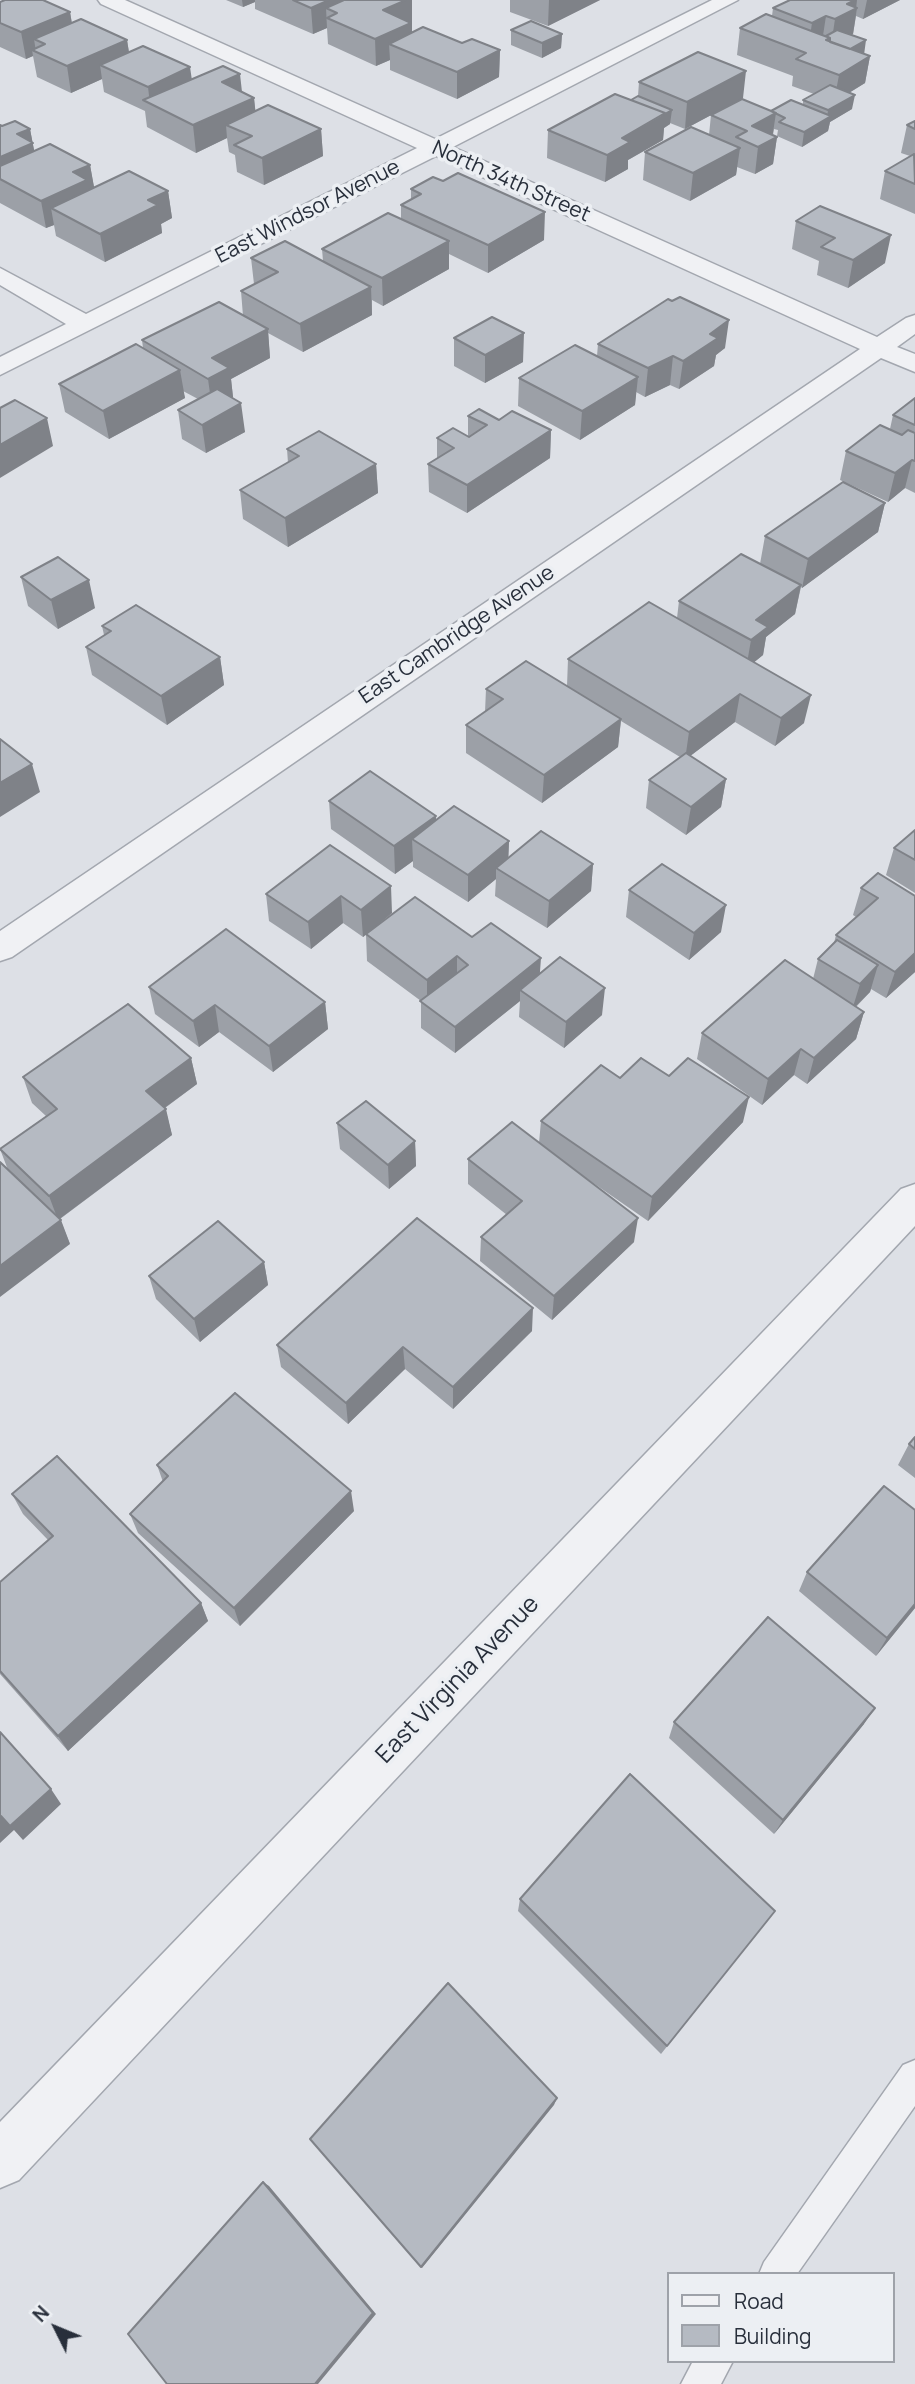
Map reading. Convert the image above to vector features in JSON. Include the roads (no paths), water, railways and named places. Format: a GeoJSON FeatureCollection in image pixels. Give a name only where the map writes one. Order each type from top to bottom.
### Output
{"type":"FeatureCollection","features":[{"type":"Feature","properties":{"kind":"street","name":"North 34th Street"},"geometry":{"type":"LineString","coordinates":[[108,0],[915,364]]}},
{"type":"Feature","properties":{"kind":"street","name":"East Windsor Avenue"},"geometry":{"type":"LineString","coordinates":[[0,367],[728,0]]}},
{"type":"Feature","properties":{"kind":"street"},"geometry":{"type":"LineString","coordinates":[[0,275],[85,324]]}},
{"type":"Feature","properties":{"kind":"street","name":"East Cambridge Avenue"},"geometry":{"type":"LineString","coordinates":[[0,948],[915,323]]}},
{"type":"Feature","properties":{"kind":"street","name":"East Virginia Avenue"},"geometry":{"type":"LineString","coordinates":[[0,2161],[915,1200]]}},
{"type":"Feature","properties":{"kind":"lane"},"geometry":{"type":"LineString","coordinates":[[777,2272],[915,2077]]}},
{"type":"Feature","properties":{"kind":"lane"},"geometry":{"type":"LineString","coordinates":[[699,2384],[714,2363]]}}]}
